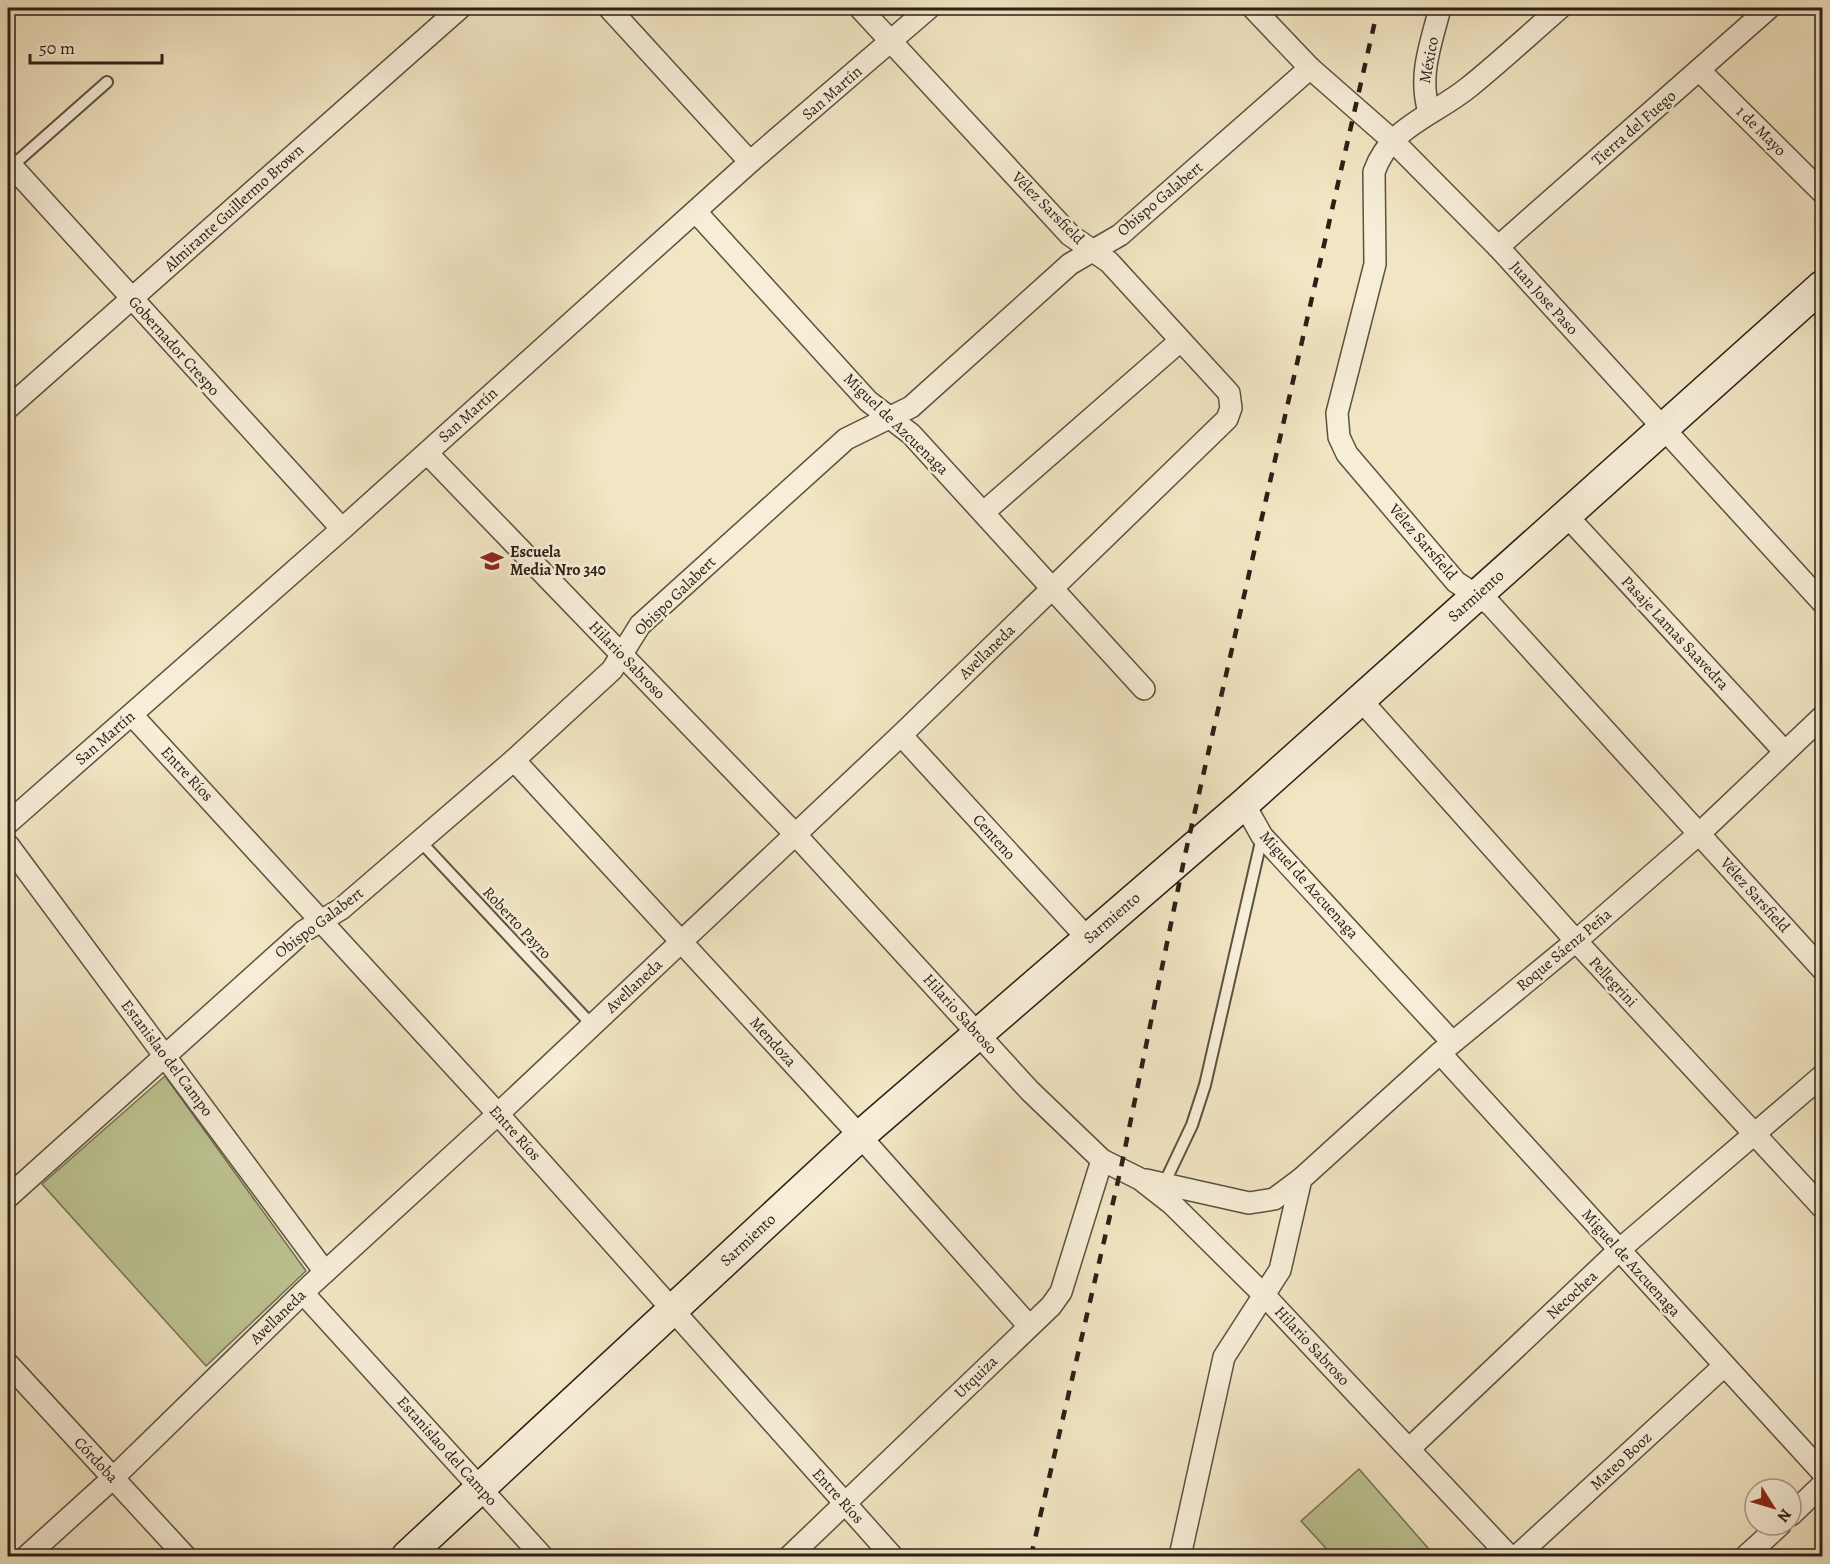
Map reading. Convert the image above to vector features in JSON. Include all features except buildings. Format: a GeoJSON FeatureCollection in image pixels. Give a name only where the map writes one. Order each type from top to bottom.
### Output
{"type":"FeatureCollection","features":[{"type":"Feature","properties":{"kind":"street","name":"Almirante Guillermo Brown"},"geometry":{"type":"LineString","coordinates":[[8,408],[460,8]]}},
{"type":"Feature","properties":{"kind":"street"},"geometry":{"type":"LineString","coordinates":[[609,8],[750,162]]}},
{"type":"Feature","properties":{"kind":"street","name":"Vélez Sarsfield"},"geometry":{"type":"LineString","coordinates":[[860,8],[1070,235],[1109,262],[1229,393],[1231,408]]}},
{"type":"Feature","properties":{"kind":"street","name":"San Martín"},"geometry":{"type":"LineString","coordinates":[[8,823],[342,529],[750,162],[928,8]]}},
{"type":"Feature","properties":{"kind":"street","name":"Juan Jose Paso"},"geometry":{"type":"LineString","coordinates":[[1253,8],[1310,68],[1392,140],[1498,247],[1822,602]]}},
{"type":"Feature","properties":{"kind":"street","name":"México"},"geometry":{"type":"LineString","coordinates":[[1429,112],[1423,91],[1425,70],[1440,8]]}},
{"type":"Feature","properties":{"kind":"street"},"geometry":{"type":"LineString","coordinates":[[1392,140],[1429,112],[1468,88],[1560,8]]}},
{"type":"Feature","properties":{"kind":"street","name":"Tierra del Fuego"},"geometry":{"type":"LineString","coordinates":[[1498,247],[1769,8]]}},
{"type":"Feature","properties":{"kind":"street","name":"Obispo Galabert"},"geometry":{"type":"LineString","coordinates":[[8,1197],[304,931],[341,909],[514,760],[612,670],[640,625],[846,439],[911,407],[1070,264],[1120,235],[1310,68]]}},
{"type":"Feature","properties":{"kind":"street","name":"1 de Mayo"},"geometry":{"type":"LineString","coordinates":[[1700,70],[1822,192]]}},
{"type":"Feature","properties":{"kind":"street","name":"Vélez Sarsfield"},"geometry":{"type":"LineString","coordinates":[[1392,140],[1374,172],[1375,264],[1337,413],[1339,437],[1347,454],[1456,582],[1491,605],[1822,969]]}},
{"type":"Feature","properties":{"kind":"street","name":"Gobernador Crespo"},"geometry":{"type":"LineString","coordinates":[[10,164],[342,529]]}},
{"type":"Feature","properties":{"kind":"street","name":"Miguel de Azcuenaga"},"geometry":{"type":"LineString","coordinates":[[696,212],[868,401],[910,434],[984,512],[1144,689]]}},
{"type":"Feature","properties":{"kind":"street","name":"Sarmiento"},"geometry":{"type":"LineString","coordinates":[[407,1557],[860,1136],[1244,804],[1822,286]]}},
{"type":"Feature","properties":{"kind":"street"},"geometry":{"type":"LineString","coordinates":[[984,512],[1180,341]]}},
{"type":"Feature","properties":{"kind":"street","name":"Avellaneda"},"geometry":{"type":"LineString","coordinates":[[27,1557],[113,1478],[325,1272],[498,1114],[901,735],[1227,419],[1231,408]]}},
{"type":"Feature","properties":{"kind":"street","name":"Hilario Sabroso"},"geometry":{"type":"LineString","coordinates":[[427,453],[795,834],[1030,1091],[1102,1160],[1140,1179],[1172,1204],[1264,1295],[1509,1557]]}},
{"type":"Feature","properties":{"kind":"street","name":"Pasaje Lamas Saavedra"},"geometry":{"type":"LineString","coordinates":[[1566,515],[1784,751]]}},
{"type":"Feature","properties":{"kind":"street","name":"Pellegrini"},"geometry":{"type":"LineString","coordinates":[[1360,699],[1576,941],[1822,1207]]}},
{"type":"Feature","properties":{"kind":"street","name":"Entre Ríos"},"geometry":{"type":"LineString","coordinates":[[132,715],[498,1114],[892,1557]]}},
{"type":"Feature","properties":{"kind":"street","name":"Roque Sáenz Peña"},"geometry":{"type":"LineString","coordinates":[[1140,1179],[1249,1203],[1274,1199],[1300,1179],[1446,1047],[1576,941],[1700,833],[1822,717]]}},
{"type":"Feature","properties":{"kind":"street","name":"Centeno"},"geometry":{"type":"LineString","coordinates":[[901,735],[1088,939]]}},
{"type":"Feature","properties":{"kind":"street","name":"Mendoza"},"geometry":{"type":"LineString","coordinates":[[514,760],[860,1136],[1029,1326]]}},
{"type":"Feature","properties":{"kind":"street","name":"Miguel de Azcuenaga"},"geometry":{"type":"LineString","coordinates":[[1244,804],[1262,836],[1619,1250],[1822,1472]]}},
{"type":"Feature","properties":{"kind":"street","name":"Estanislao del Campo"},"geometry":{"type":"LineString","coordinates":[[8,845],[325,1272]]}},
{"type":"Feature","properties":{"kind":"street","name":"Necochea"},"geometry":{"type":"LineString","coordinates":[[1408,1449],[1619,1250],[1822,1076]]}},
{"type":"Feature","properties":{"kind":"street","name":"Urquiza"},"geometry":{"type":"LineString","coordinates":[[790,1557],[1051,1306],[1061,1292],[1102,1160]]}},
{"type":"Feature","properties":{"kind":"street"},"geometry":{"type":"LineString","coordinates":[[1180,1557],[1224,1357],[1280,1269],[1300,1179]]}},
{"type":"Feature","properties":{"kind":"street","name":"Estanislao del Campo"},"geometry":{"type":"LineString","coordinates":[[303,1293],[542,1557]]}},
{"type":"Feature","properties":{"kind":"street","name":"Córdoba"},"geometry":{"type":"LineString","coordinates":[[8,1364],[185,1557]]}},
{"type":"Feature","properties":{"kind":"street","name":"Mateo Booz"},"geometry":{"type":"LineString","coordinates":[[1517,1557],[1724,1366]]}},
{"type":"Feature","properties":{"kind":"street"},"geometry":{"type":"LineString","coordinates":[[1803,1503],[1822,1485]]}},
{"type":"Feature","properties":{"kind":"street"},"geometry":{"type":"LineString","coordinates":[[1746,1557],[1767,1537]]}},
{"type":"Feature","properties":{"kind":"lane"},"geometry":{"type":"LineString","coordinates":[[10,164],[107,82]]}},
{"type":"Feature","properties":{"kind":"lane"},"geometry":{"type":"LineString","coordinates":[[1164,1184],[1192,1125],[1206,1085],[1262,836]]}},
{"type":"Feature","properties":{"kind":"lane","name":"Roberto Payro"},"geometry":{"type":"LineString","coordinates":[[420,842],[592,1025]]}},
{"type":"Feature","properties":{"kind":"green space"},"geometry":{"type":"Polygon","coordinates":[[[165,1076],[306,1271],[206,1366],[42,1184],[165,1076]]]}},
{"type":"Feature","properties":{"kind":"green space"},"geometry":{"type":"Polygon","coordinates":[[[1359,1469],[1434,1555],[1333,1556],[1301,1521],[1359,1469]]]}},
{"type":"Feature","properties":{"kind":"railway"},"geometry":{"type":"LineString","coordinates":[[1031,1556],[1121,1168],[1185,855],[1378,8]]}},
{"type":"Feature","properties":{"kind":"place","name":"Escuela Media Nro 340"},"geometry":{"type":"Point","coordinates":[492,561]}}]}
